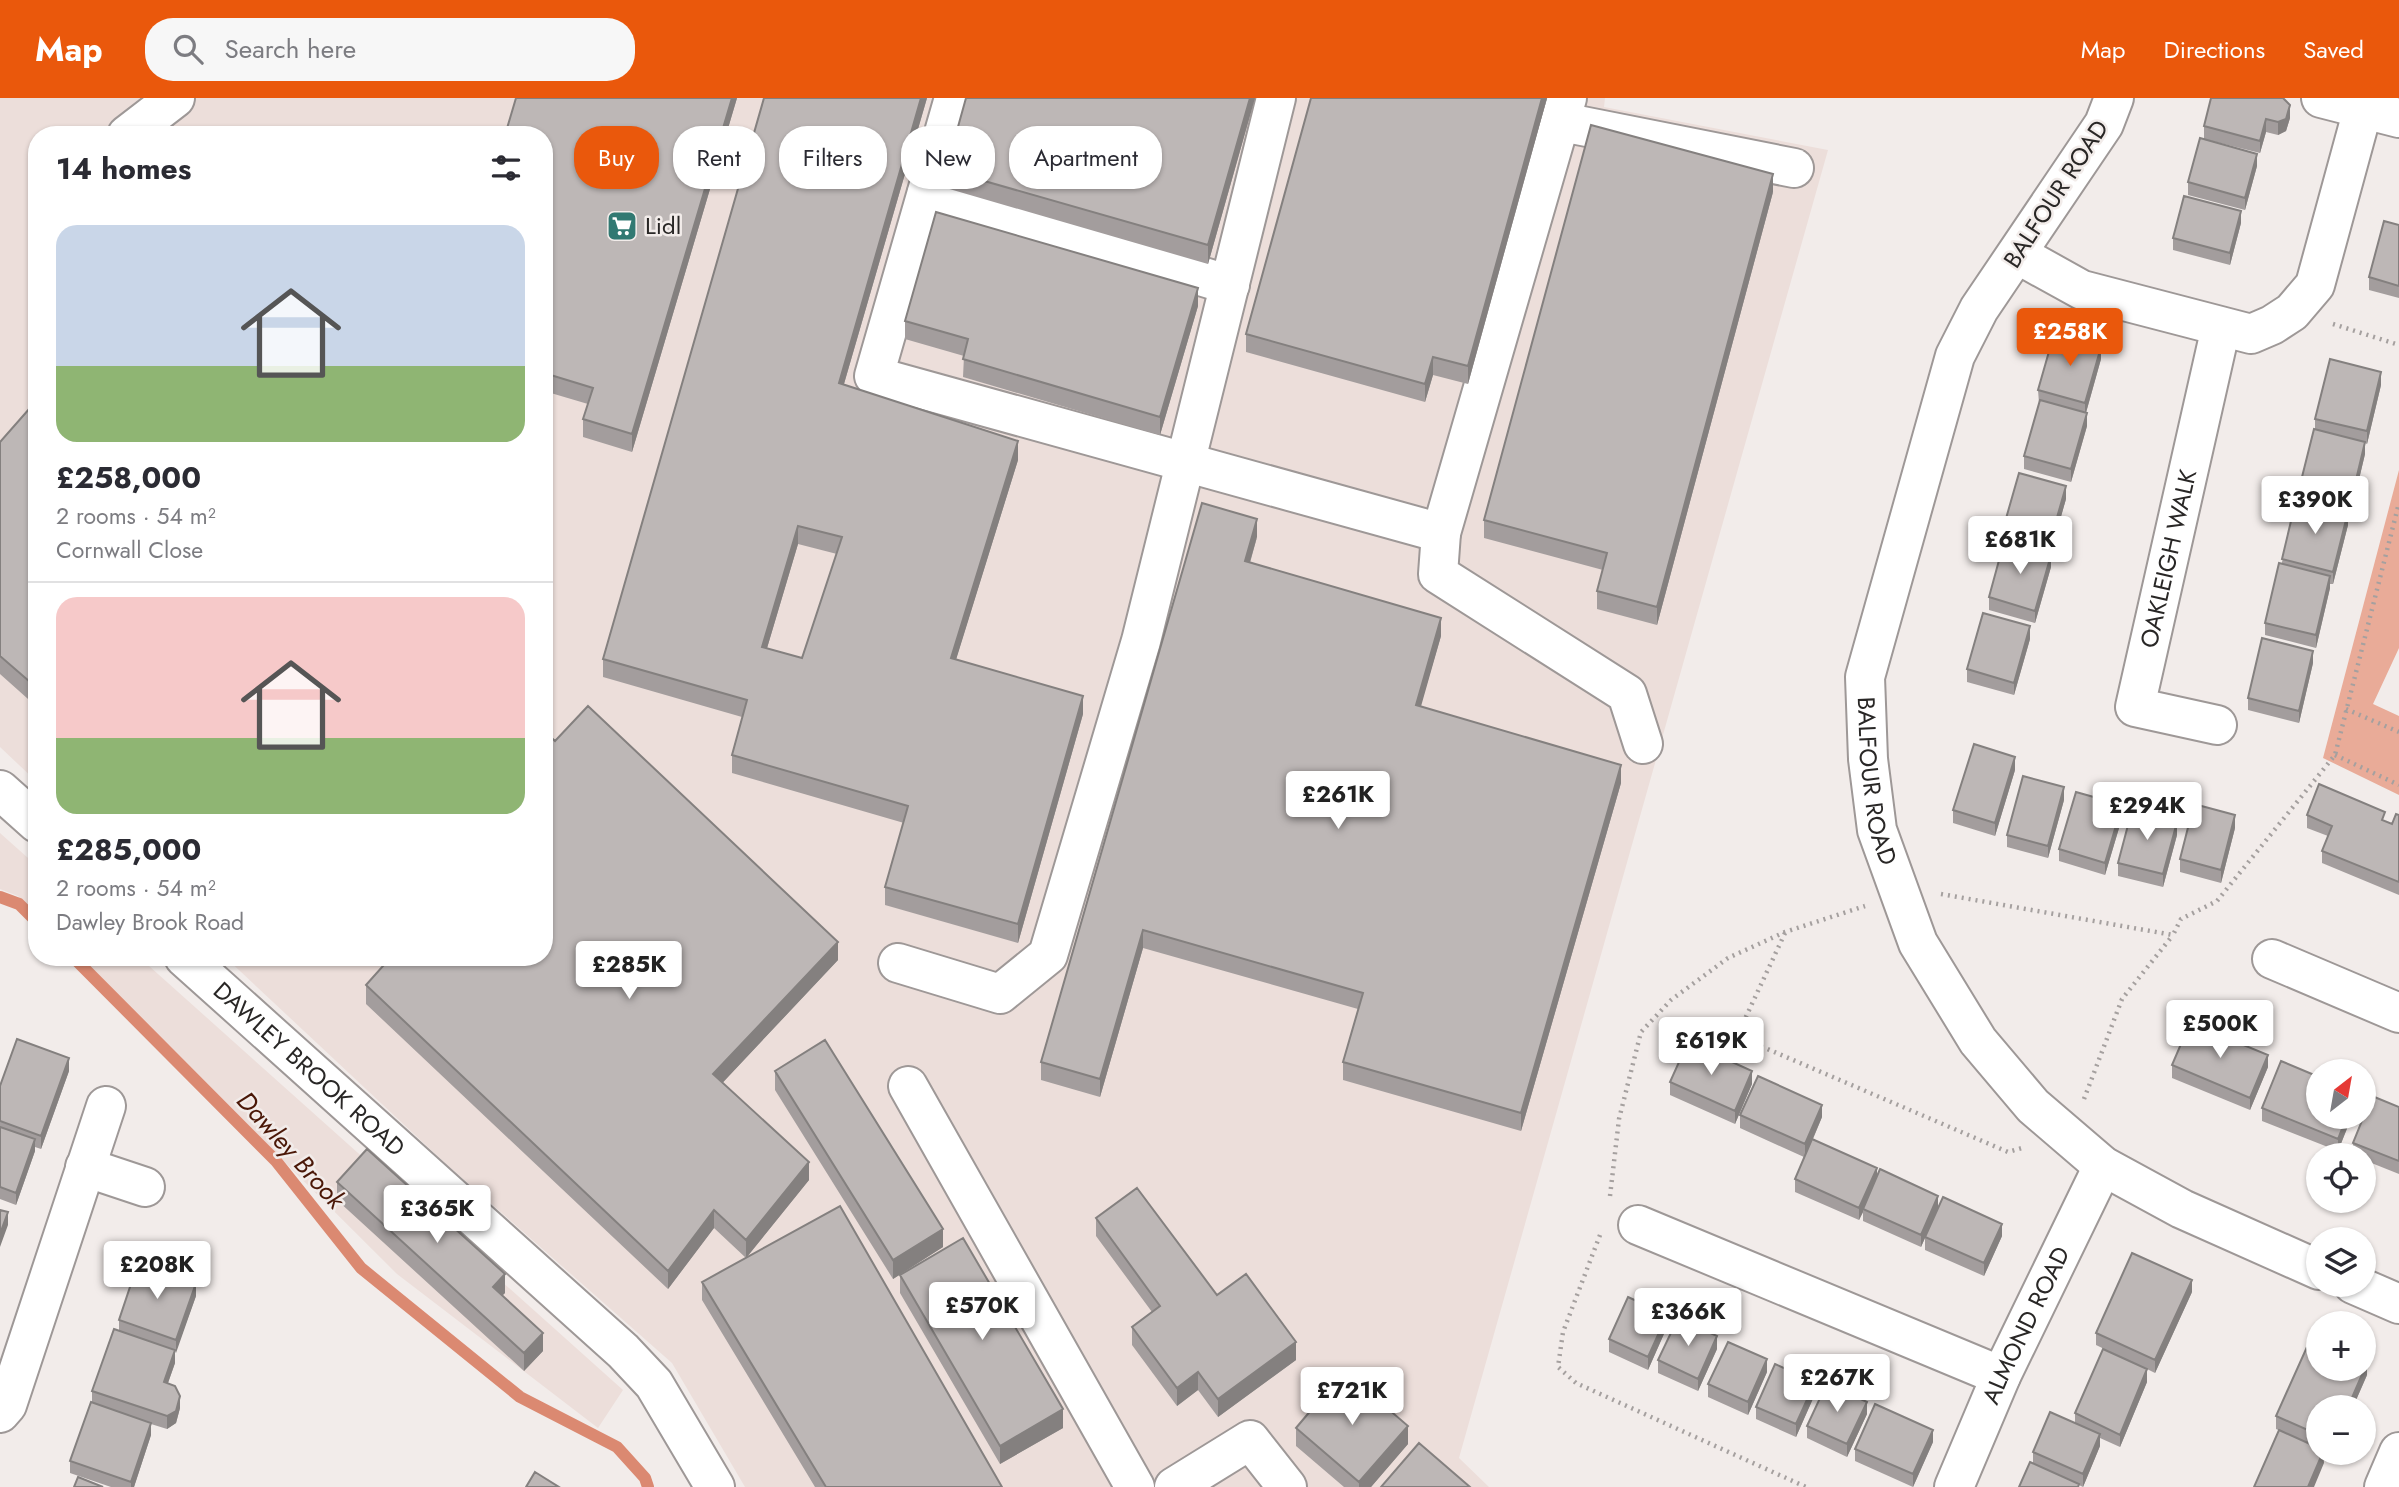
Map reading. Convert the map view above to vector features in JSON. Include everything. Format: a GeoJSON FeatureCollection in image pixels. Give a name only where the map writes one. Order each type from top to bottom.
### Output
{"type":"FeatureCollection","features":[{"type":"Feature","properties":{"kind":"street"},"geometry":{"type":"LineString","coordinates":[[139,126],[175,98]]}},
{"type":"Feature","properties":{"kind":"street"},"geometry":{"type":"LineString","coordinates":[[954,98],[874,376],[1441,533]]}},
{"type":"Feature","properties":{"kind":"street"},"geometry":{"type":"LineString","coordinates":[[898,963],[1000,994],[1048,955],[1141,640],[1276,98]]}},
{"type":"Feature","properties":{"kind":"street","name":"BALFOUR ROAD"},"geometry":{"type":"LineString","coordinates":[[2115,98],[2104,124],[1979,309],[1955,356],[1865,677],[1868,759],[1877,830],[1918,943],[1978,1041],[2033,1106],[2103,1166],[2182,1209],[2306,1264]]}},
{"type":"Feature","properties":{"kind":"street"},"geometry":{"type":"LineString","coordinates":[[2017,254],[2082,290],[2251,334],[2272,325],[2292,312],[2315,285],[2381,113],[2320,98]]}},
{"type":"Feature","properties":{"kind":"street"},"geometry":{"type":"LineString","coordinates":[[1643,744],[1627,694],[1438,575],[1441,533],[1564,110],[1794,168]]}},
{"type":"Feature","properties":{"kind":"street"},"geometry":{"type":"LineString","coordinates":[[927,193],[1230,285]]}},
{"type":"Feature","properties":{"kind":"street","name":"OAKLEIGH WALK"},"geometry":{"type":"LineString","coordinates":[[2217,725],[2135,707],[2221,327]]}},
{"type":"Feature","properties":{"kind":"street"},"geometry":{"type":"LineString","coordinates":[[0,790],[28,815]]}},
{"type":"Feature","properties":{"kind":"street"},"geometry":{"type":"LineString","coordinates":[[2272,958],[2399,1013]]}},
{"type":"Feature","properties":{"kind":"street","name":"DAWLEY BROOK ROAD"},"geometry":{"type":"LineString","coordinates":[[194,966],[623,1351],[654,1384],[715,1487]]}},
{"type":"Feature","properties":{"kind":"street"},"geometry":{"type":"LineString","coordinates":[[908,1086],[1135,1487]]}},
{"type":"Feature","properties":{"kind":"street"},"geometry":{"type":"LineString","coordinates":[[0,1413],[7,1405],[106,1106]]}},
{"type":"Feature","properties":{"kind":"street","name":"ALMOND ROAD"},"geometry":{"type":"LineString","coordinates":[[1954,1487],[2001,1376],[2103,1166]]}},
{"type":"Feature","properties":{"kind":"street"},"geometry":{"type":"LineString","coordinates":[[85,1167],[145,1187]]}},
{"type":"Feature","properties":{"kind":"street"},"geometry":{"type":"LineString","coordinates":[[1638,1225],[2001,1376]]}},
{"type":"Feature","properties":{"kind":"street"},"geometry":{"type":"LineString","coordinates":[[2376,1294],[2399,1304]]}},
{"type":"Feature","properties":{"kind":"street"},"geometry":{"type":"LineString","coordinates":[[1174,1487],[1250,1440],[1287,1487]]}},
{"type":"Feature","properties":{"kind":"street"},"geometry":{"type":"LineString","coordinates":[[2384,1487],[2399,1452]]}},
{"type":"Feature","properties":{"kind":"path"},"geometry":{"type":"LineString","coordinates":[[2292,312],[2399,345]]}},
{"type":"Feature","properties":{"kind":"path"},"geometry":{"type":"LineString","coordinates":[[2346,709],[2399,732]]}},
{"type":"Feature","properties":{"kind":"path"},"geometry":{"type":"LineString","coordinates":[[2335,755],[2399,785]]}},
{"type":"Feature","properties":{"kind":"path"},"geometry":{"type":"LineString","coordinates":[[1785,932],[1737,1035],[2008,1152],[2069,1136],[2122,999],[2173,935]]}},
{"type":"Feature","properties":{"kind":"shaded area"},"geometry":{"type":"Polygon","coordinates":[[[0,98],[1605,98],[1604,107],[1828,150],[1459,1458],[1489,1487],[745,1487],[672,1363],[446,1164],[235,966],[553,966],[553,126],[28,126],[28,773],[0,747],[0,98]]]}},
{"type":"Feature","properties":{"kind":"shaded area"},"geometry":{"type":"Polygon","coordinates":[[[2399,470],[2399,648],[2373,704],[2399,716],[2399,795],[2323,758],[2399,470]]]}},
{"type":"Feature","properties":{"kind":"shaded area"},"geometry":{"type":"Polygon","coordinates":[[[0,833],[28,858],[28,906],[18,896],[0,889],[0,833]]]}},
{"type":"Feature","properties":{"kind":"shaded area"},"geometry":{"type":"Polygon","coordinates":[[[88,966],[149,966],[623,1390],[598,1428],[397,1274],[88,966]]]}},
{"type":"Feature","properties":{"kind":"building","name":"Lidl"},"geometry":{"type":"Polygon","coordinates":[[[516,98],[732,98],[724,126],[673,126],[673,189],[705,189],[632,434],[583,419],[593,388],[553,376],[553,126],[508,126],[516,98]]]}},
{"type":"Feature","properties":{"kind":"building"},"geometry":{"type":"Polygon","coordinates":[[[764,98],[921,98],[913,126],[901,126],[901,168],[839,383],[1018,441],[951,658],[1083,696],[1018,924],[885,887],[908,806],[732,755],[747,700],[603,659],[738,189],[765,189],[765,126],[756,126],[764,98]],[[798,526],[762,647],[802,658],[842,537],[798,526]]]}},
{"type":"Feature","properties":{"kind":"building"},"geometry":{"type":"Polygon","coordinates":[[[966,98],[1250,98],[1208,245],[1012,189],[1162,189],[1162,126],[1009,126],[1009,188],[995,184],[995,126],[958,126],[966,98]]]}},
{"type":"Feature","properties":{"kind":"building"},"geometry":{"type":"Polygon","coordinates":[[[1311,98],[1542,98],[1468,366],[1433,357],[1425,384],[1246,334],[1311,98]]]}},
{"type":"Feature","properties":{"kind":"building"},"geometry":{"type":"Polygon","coordinates":[[[2211,98],[2283,98],[2290,105],[2286,119],[2278,122],[2266,119],[2260,141],[2204,126],[2211,98]]]}},
{"type":"Feature","properties":{"kind":"building"},"geometry":{"type":"Polygon","coordinates":[[[1591,125],[1773,174],[1657,607],[1597,591],[1607,553],[1484,520],[1591,125]]]}},
{"type":"Feature","properties":{"kind":"building"},"geometry":{"type":"Polygon","coordinates":[[[2200,138],[2257,154],[2245,198],[2188,182],[2200,138]]]}},
{"type":"Feature","properties":{"kind":"building"},"geometry":{"type":"Polygon","coordinates":[[[2184,196],[2241,211],[2230,253],[2173,238],[2184,196]]]}},
{"type":"Feature","properties":{"kind":"building"},"geometry":{"type":"Polygon","coordinates":[[[936,212],[1198,288],[1160,417],[963,359],[968,339],[905,321],[936,212]]]}},
{"type":"Feature","properties":{"kind":"building"},"geometry":{"type":"Polygon","coordinates":[[[2384,221],[2399,225],[2399,286],[2369,277],[2384,221]]]}},
{"type":"Feature","properties":{"kind":"building"},"geometry":{"type":"Polygon","coordinates":[[[2054,334],[2101,347],[2085,403],[2038,390],[2054,334]]]}},
{"type":"Feature","properties":{"kind":"building"},"geometry":{"type":"Polygon","coordinates":[[[2330,359],[2381,372],[2367,431],[2315,419],[2330,359]]]}},
{"type":"Feature","properties":{"kind":"building"},"geometry":{"type":"Polygon","coordinates":[[[2040,400],[2087,413],[2071,469],[2024,456],[2040,400]]]}},
{"type":"Feature","properties":{"kind":"building"},"geometry":{"type":"Polygon","coordinates":[[[28,410],[28,680],[0,656],[0,442],[28,410]]]}},
{"type":"Feature","properties":{"kind":"building"},"geometry":{"type":"Polygon","coordinates":[[[2314,429],[2365,442],[2351,501],[2299,489],[2314,429]]]}},
{"type":"Feature","properties":{"kind":"building"},"geometry":{"type":"Polygon","coordinates":[[[2019,473],[2066,486],[2050,542],[2003,529],[2019,473]]]}},
{"type":"Feature","properties":{"kind":"building"},"geometry":{"type":"Polygon","coordinates":[[[2296,500],[2348,512],[2333,572],[2282,559],[2296,500]]]}},
{"type":"Feature","properties":{"kind":"building"},"geometry":{"type":"Polygon","coordinates":[[[1202,503],[1257,519],[1245,561],[1441,618],[1416,705],[1621,765],[1521,1113],[1343,1062],[1363,993],[1143,930],[1100,1079],[1041,1062],[1202,503]]]}},
{"type":"Feature","properties":{"kind":"building"},"geometry":{"type":"Polygon","coordinates":[[[2004,542],[2051,555],[2035,611],[1989,597],[2004,542]]]}},
{"type":"Feature","properties":{"kind":"building"},"geometry":{"type":"Polygon","coordinates":[[[2279,563],[2330,576],[2316,635],[2265,623],[2279,563]]]}},
{"type":"Feature","properties":{"kind":"building"},"geometry":{"type":"Polygon","coordinates":[[[1983,613],[2030,626],[2014,683],[1967,669],[1983,613]]]}},
{"type":"Feature","properties":{"kind":"building"},"geometry":{"type":"Polygon","coordinates":[[[2262,638],[2313,651],[2299,711],[2248,698],[2262,638]]]}},
{"type":"Feature","properties":{"kind":"building"},"geometry":{"type":"Polygon","coordinates":[[[588,706],[838,942],[713,1074],[809,1162],[746,1240],[714,1210],[668,1271],[366,985],[383,966],[553,966],[553,739],[555,741],[588,706]]]}},
{"type":"Feature","properties":{"kind":"building"},"geometry":{"type":"Polygon","coordinates":[[[1974,744],[2015,757],[1995,823],[1953,810],[1974,744]]]}},
{"type":"Feature","properties":{"kind":"building"},"geometry":{"type":"Polygon","coordinates":[[[2023,776],[2064,787],[2048,846],[2007,835],[2023,776]]]}},
{"type":"Feature","properties":{"kind":"building"},"geometry":{"type":"Polygon","coordinates":[[[2319,784],[2385,812],[2382,820],[2392,824],[2396,814],[2399,815],[2399,882],[2322,851],[2332,826],[2307,815],[2319,784]]]}},
{"type":"Feature","properties":{"kind":"building"},"geometry":{"type":"Polygon","coordinates":[[[2076,792],[2122,805],[2105,863],[2059,849],[2076,792]]]}},
{"type":"Feature","properties":{"kind":"building"},"geometry":{"type":"Polygon","coordinates":[[[2194,804],[2235,815],[2221,870],[2180,859],[2194,804]]]}},
{"type":"Feature","properties":{"kind":"building"},"geometry":{"type":"Polygon","coordinates":[[[2132,810],[2177,822],[2163,874],[2118,863],[2132,810]]]}},
{"type":"Feature","properties":{"kind":"building"},"geometry":{"type":"Polygon","coordinates":[[[2190,1023],[2268,1055],[2250,1098],[2172,1065],[2190,1023]]]}},
{"type":"Feature","properties":{"kind":"building"},"geometry":{"type":"Polygon","coordinates":[[[17,1039],[69,1058],[41,1136],[0,1121],[0,1086],[17,1039]]]}},
{"type":"Feature","properties":{"kind":"building"},"geometry":{"type":"Polygon","coordinates":[[[825,1040],[943,1229],[893,1260],[775,1071],[825,1040]]]}},
{"type":"Feature","properties":{"kind":"building"},"geometry":{"type":"Polygon","coordinates":[[[1688,1042],[1752,1071],[1735,1111],[1670,1082],[1688,1042]]]}},
{"type":"Feature","properties":{"kind":"building"},"geometry":{"type":"Polygon","coordinates":[[[2281,1061],[2306,1072],[2306,1126],[2262,1108],[2281,1061]]]}},
{"type":"Feature","properties":{"kind":"building"},"geometry":{"type":"Polygon","coordinates":[[[1758,1076],[1822,1105],[1805,1144],[1740,1115],[1758,1076]]]}},
{"type":"Feature","properties":{"kind":"building"},"geometry":{"type":"Polygon","coordinates":[[[2376,1098],[2399,1107],[2399,1161],[2376,1152],[2376,1143],[2353,1143],[2359,1129],[2376,1129],[2376,1098]]]}},
{"type":"Feature","properties":{"kind":"building"},"geometry":{"type":"Polygon","coordinates":[[[0,1127],[35,1139],[16,1193],[0,1187],[0,1127]]]}},
{"type":"Feature","properties":{"kind":"building"},"geometry":{"type":"Polygon","coordinates":[[[2313,1129],[2342,1129],[2338,1139],[2313,1129]]]}},
{"type":"Feature","properties":{"kind":"building"},"geometry":{"type":"Polygon","coordinates":[[[1812,1139],[1877,1168],[1859,1208],[1795,1179],[1812,1139]]]}},
{"type":"Feature","properties":{"kind":"building"},"geometry":{"type":"Polygon","coordinates":[[[367,1149],[505,1274],[493,1287],[543,1333],[524,1353],[337,1182],[367,1149]]]}},
{"type":"Feature","properties":{"kind":"building"},"geometry":{"type":"Polygon","coordinates":[[[1880,1169],[1938,1196],[1921,1235],[1863,1209],[1880,1169]]]}},
{"type":"Feature","properties":{"kind":"building"},"geometry":{"type":"Polygon","coordinates":[[[1137,1188],[1217,1295],[1246,1274],[1296,1342],[1218,1399],[1198,1372],[1177,1388],[1132,1327],[1160,1306],[1096,1218],[1137,1188]]]}},
{"type":"Feature","properties":{"kind":"building"},"geometry":{"type":"Polygon","coordinates":[[[1943,1197],[2002,1224],[1984,1263],[1925,1237],[1943,1197]]]}},
{"type":"Feature","properties":{"kind":"building"},"geometry":{"type":"Polygon","coordinates":[[[840,1206],[1002,1487],[826,1487],[702,1282],[840,1206]]]}},
{"type":"Feature","properties":{"kind":"building"},"geometry":{"type":"Polygon","coordinates":[[[0,1210],[8,1212],[0,1234],[0,1210]]]}},
{"type":"Feature","properties":{"kind":"building"},"geometry":{"type":"Polygon","coordinates":[[[963,1238],[1063,1409],[1000,1446],[900,1275],[963,1238]]]}},
{"type":"Feature","properties":{"kind":"building"},"geometry":{"type":"Polygon","coordinates":[[[2132,1253],[2192,1280],[2155,1360],[2096,1333],[2132,1253]]]}},
{"type":"Feature","properties":{"kind":"building"},"geometry":{"type":"Polygon","coordinates":[[[138,1263],[196,1283],[176,1340],[119,1320],[138,1263]]]}},
{"type":"Feature","properties":{"kind":"building"},"geometry":{"type":"Polygon","coordinates":[[[1628,1297],[1667,1315],[1648,1357],[1609,1339],[1628,1297]]]}},
{"type":"Feature","properties":{"kind":"building"},"geometry":{"type":"Polygon","coordinates":[[[1678,1318],[1717,1336],[1698,1379],[1658,1360],[1678,1318]]]}},
{"type":"Feature","properties":{"kind":"building"},"geometry":{"type":"Polygon","coordinates":[[[114,1329],[175,1350],[164,1382],[175,1386],[180,1396],[176,1411],[167,1416],[92,1391],[114,1329]]]}},
{"type":"Feature","properties":{"kind":"building"},"geometry":{"type":"Polygon","coordinates":[[[1728,1342],[1767,1359],[1748,1402],[1708,1384],[1728,1342]]]}},
{"type":"Feature","properties":{"kind":"building"},"geometry":{"type":"Polygon","coordinates":[[[2103,1349],[2147,1369],[2120,1435],[2075,1413],[2103,1349]]]}},
{"type":"Feature","properties":{"kind":"building"},"geometry":{"type":"Polygon","coordinates":[[[2306,1349],[2306,1381],[2359,1381],[2353,1395],[2306,1395],[2306,1429],[2276,1416],[2306,1349]]]}},
{"type":"Feature","properties":{"kind":"building"},"geometry":{"type":"Polygon","coordinates":[[[1775,1364],[1815,1382],[1796,1424],[1756,1407],[1775,1364]]]}},
{"type":"Feature","properties":{"kind":"building"},"geometry":{"type":"Polygon","coordinates":[[[1344,1371],[1408,1426],[1359,1482],[1296,1428],[1344,1371]]]}},
{"type":"Feature","properties":{"kind":"building"},"geometry":{"type":"Polygon","coordinates":[[[1827,1383],[1867,1402],[1847,1444],[1807,1426],[1827,1383]]]}},
{"type":"Feature","properties":{"kind":"building"},"geometry":{"type":"Polygon","coordinates":[[[91,1402],[151,1423],[131,1482],[70,1461],[91,1402]]]}},
{"type":"Feature","properties":{"kind":"building"},"geometry":{"type":"Polygon","coordinates":[[[1875,1404],[1933,1430],[1913,1474],[1855,1449],[1875,1404]]]}},
{"type":"Feature","properties":{"kind":"building"},"geometry":{"type":"Polygon","coordinates":[[[2050,1412],[2100,1434],[2083,1474],[2033,1452],[2050,1412]]]}},
{"type":"Feature","properties":{"kind":"building"},"geometry":{"type":"Polygon","coordinates":[[[2279,1430],[2306,1442],[2306,1465],[2317,1465],[2308,1487],[2254,1487],[2279,1430]]]}},
{"type":"Feature","properties":{"kind":"building"},"geometry":{"type":"Polygon","coordinates":[[[1419,1443],[1470,1487],[1381,1487],[1419,1443]]]}},
{"type":"Feature","properties":{"kind":"building"},"geometry":{"type":"Polygon","coordinates":[[[2030,1462],[2079,1484],[2078,1487],[2019,1487],[2030,1462]]]}},
{"type":"Feature","properties":{"kind":"building"},"geometry":{"type":"Polygon","coordinates":[[[535,1472],[559,1487],[526,1487],[535,1472]]]}},
{"type":"Feature","properties":{"kind":"building"},"geometry":{"type":"Polygon","coordinates":[[[78,1477],[103,1487],[74,1487],[78,1477]]]}},
{"type":"Feature","properties":{"kind":"waterway","name":"Dawley Brook"},"geometry":{"type":"LineString","coordinates":[[0,897],[19,904],[28,913]]}},
{"type":"Feature","properties":{"kind":"waterway","name":"Dawley Brook"},"geometry":{"type":"LineString","coordinates":[[82,966],[276,1161],[361,1268],[520,1397],[617,1447],[645,1478],[648,1487]]}},
{"type":"Feature","properties":{"kind":"place","name":"Lidl"},"geometry":{"type":"Point","coordinates":[622,226]}}]}
